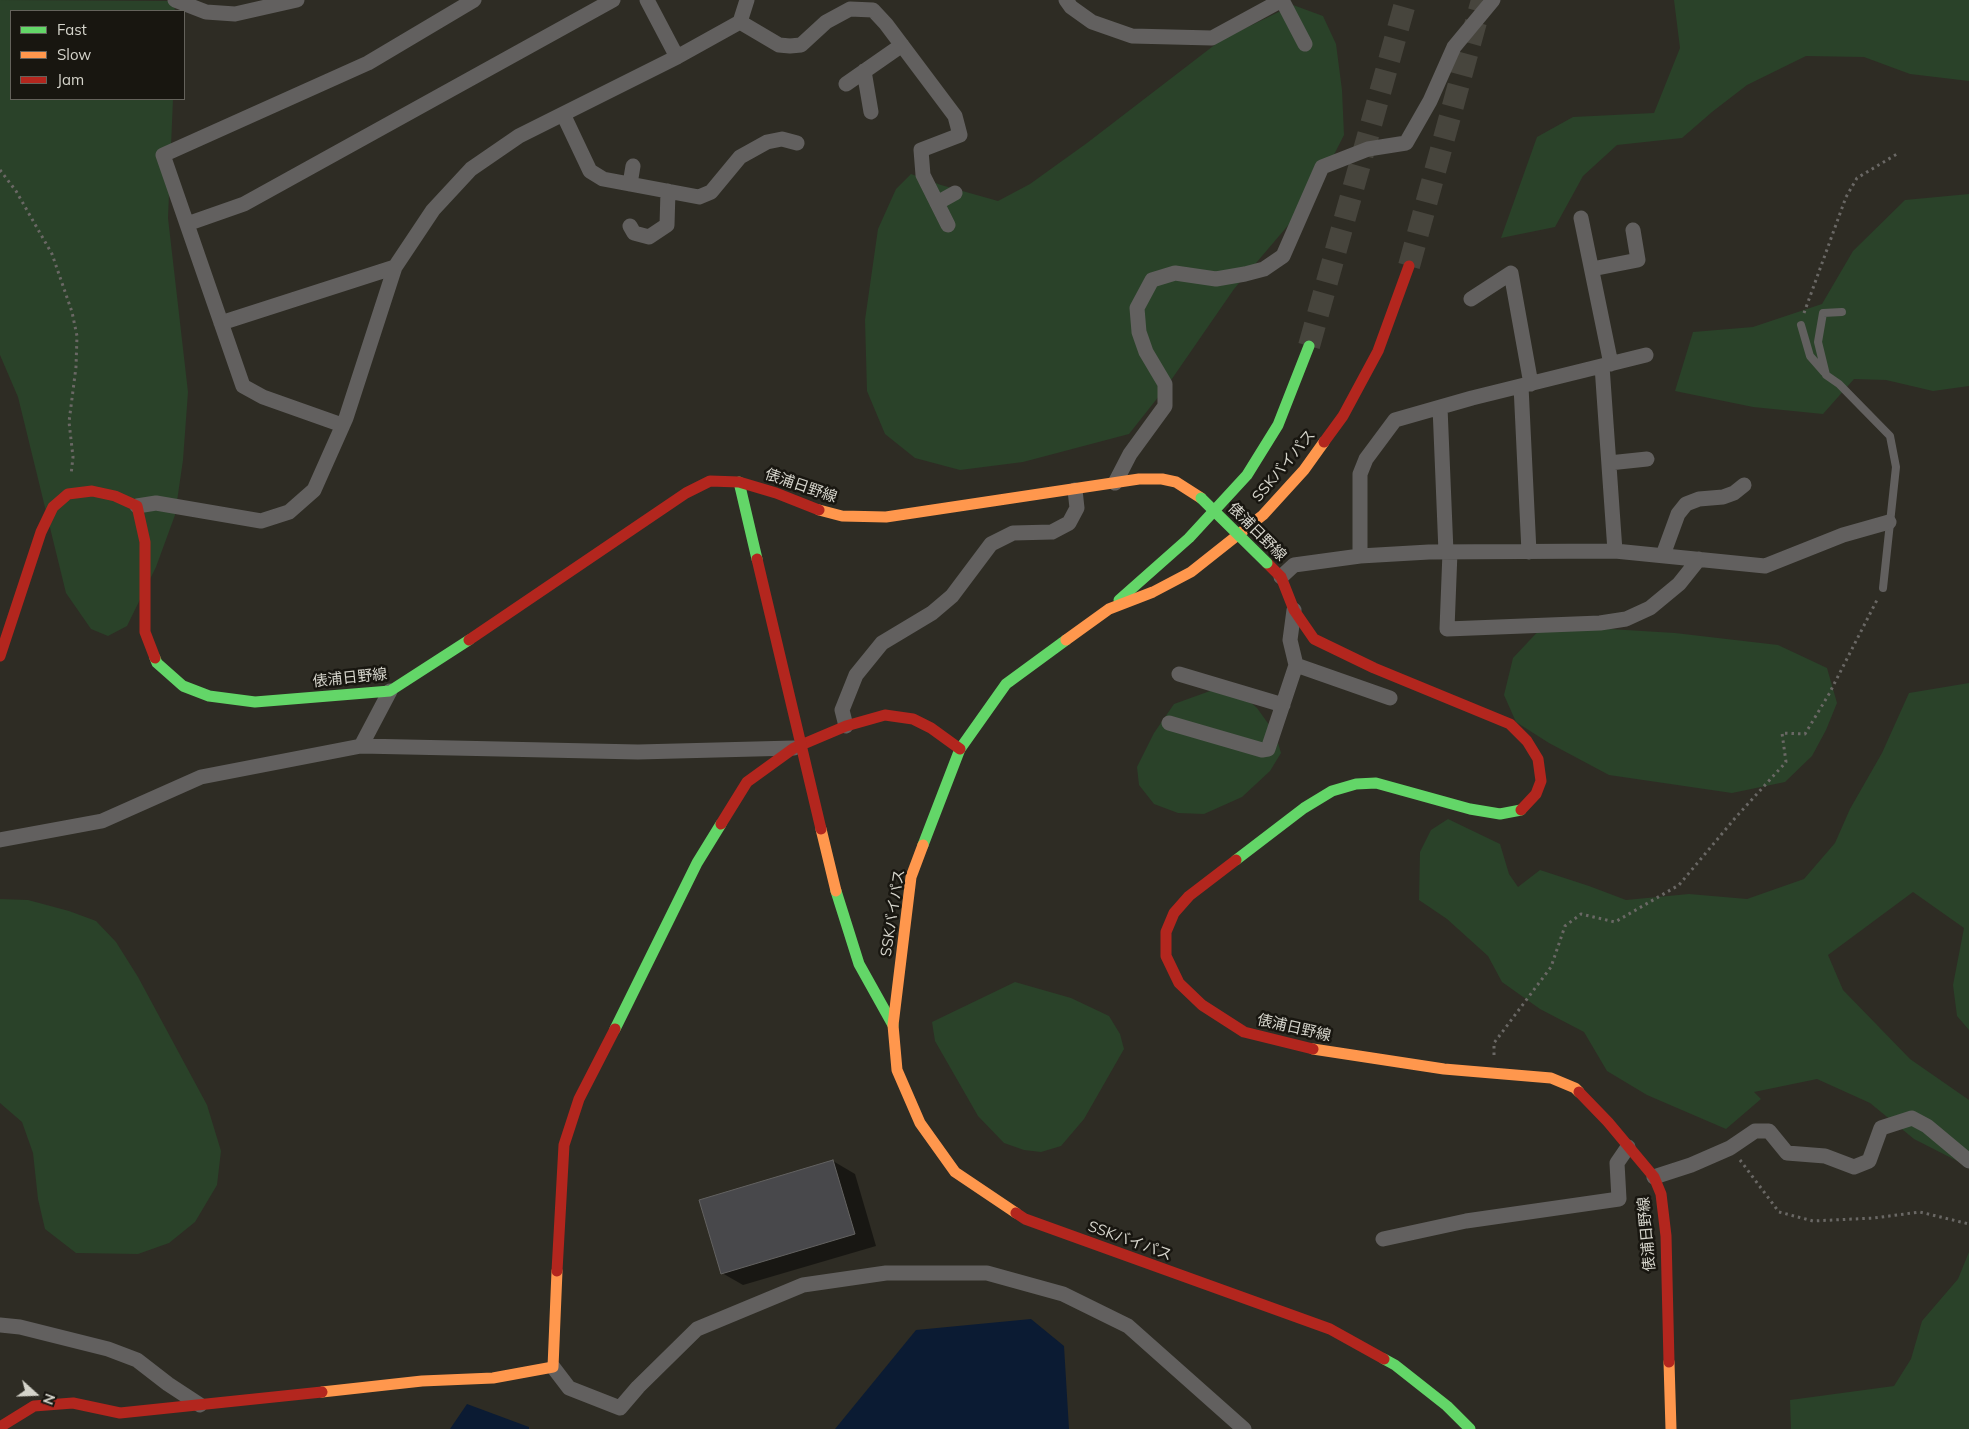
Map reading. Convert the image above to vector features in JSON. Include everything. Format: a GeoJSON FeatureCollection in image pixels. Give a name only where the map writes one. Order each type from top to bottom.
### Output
{"type":"FeatureCollection","features":[{"type":"Feature","properties":{"kind":"street"},"geometry":{"type":"LineString","coordinates":[[175,0],[206,12],[235,14],[297,0]]}},
{"type":"Feature","properties":{"kind":"street"},"geometry":{"type":"LineString","coordinates":[[342,425],[263,397],[243,386],[163,155],[368,63],[474,0]]}},
{"type":"Feature","properties":{"kind":"street"},"geometry":{"type":"LineString","coordinates":[[187,224],[244,204],[613,0]]}},
{"type":"Feature","properties":{"kind":"street"},"geometry":{"type":"LineString","coordinates":[[647,0],[677,57]]}},
{"type":"Feature","properties":{"kind":"street"},"geometry":{"type":"LineString","coordinates":[[0,656],[41,532],[52,507],[68,494],[92,491],[116,496],[137,506],[156,503],[261,522],[289,512],[314,490],[346,418],[395,267],[433,210],[471,169],[519,136],[677,57],[740,22],[747,0]]}},
{"type":"Feature","properties":{"kind":"street"},"geometry":{"type":"LineString","coordinates":[[1066,0],[1071,7],[1092,22],[1132,36],[1212,38],[1282,0],[1305,44]]}},
{"type":"Feature","properties":{"kind":"street"},"geometry":{"type":"LineString","coordinates":[[1115,483],[1130,454],[1165,406],[1164,384],[1146,352],[1139,332],[1137,316],[1137,308],[1152,280],[1175,273],[1216,279],[1246,274],[1264,269],[1284,256],[1322,167],[1368,149],[1406,143],[1430,101],[1454,47],[1493,0]]}},
{"type":"Feature","properties":{"kind":"street"},"geometry":{"type":"LineString","coordinates":[[740,22],[779,45],[790,46],[801,45],[826,22],[850,9],[873,10],[886,24],[955,116],[960,135],[921,150],[923,175],[948,225]]}},
{"type":"Feature","properties":{"kind":"street"},"geometry":{"type":"LineString","coordinates":[[846,84],[902,45]]}},
{"type":"Feature","properties":{"kind":"street"},"geometry":{"type":"LineString","coordinates":[[864,71],[871,112]]}},
{"type":"Feature","properties":{"kind":"street"},"geometry":{"type":"LineString","coordinates":[[563,114],[590,171],[603,179],[699,197],[711,192],[740,157],[767,142],[782,139],[797,143]]}},
{"type":"Feature","properties":{"kind":"street"},"geometry":{"type":"LineString","coordinates":[[630,184],[633,166]]}},
{"type":"Feature","properties":{"kind":"street"},"geometry":{"type":"LineString","coordinates":[[630,226],[634,233],[649,237],[667,225],[668,191]]}},
{"type":"Feature","properties":{"kind":"street"},"geometry":{"type":"LineString","coordinates":[[937,203],[955,193]]}},
{"type":"Feature","properties":{"kind":"street"},"geometry":{"type":"LineString","coordinates":[[1581,218],[1592,269],[1606,365],[1609,463],[1615,551]]}},
{"type":"Feature","properties":{"kind":"street"},"geometry":{"type":"LineString","coordinates":[[1592,269],[1638,260],[1633,230]]}},
{"type":"Feature","properties":{"kind":"street","name":"SSKバイパス"},"geometry":{"type":"LineString","coordinates":[[1409,266],[1378,351],[1343,416],[1304,470],[1263,515],[1191,572],[1153,592],[1109,610],[1006,684],[960,749],[911,877],[893,1025],[898,1070],[901,1079],[920,1123],[954,1172],[1025,1219],[1330,1328],[1395,1365],[1447,1406],[1470,1429]]}},
{"type":"Feature","properties":{"kind":"street"},"geometry":{"type":"LineString","coordinates":[[221,323],[395,267]]}},
{"type":"Feature","properties":{"kind":"street"},"geometry":{"type":"LineString","coordinates":[[1471,300],[1511,273],[1526,385],[1529,552]]}},
{"type":"Feature","properties":{"kind":"street"},"geometry":{"type":"LineString","coordinates":[[1109,610],[1189,538],[1247,475],[1278,425],[1309,346]]}},
{"type":"Feature","properties":{"kind":"street"},"geometry":{"type":"LineString","coordinates":[[1360,556],[1360,474],[1366,458],[1395,420],[1646,355]]}},
{"type":"Feature","properties":{"kind":"street"},"geometry":{"type":"LineString","coordinates":[[1440,407],[1448,552],[1446,629],[1600,623],[1626,619],[1650,608],[1679,584],[1699,559]]}},
{"type":"Feature","properties":{"kind":"street"},"geometry":{"type":"LineString","coordinates":[[1609,463],[1647,458]]}},
{"type":"Feature","properties":{"kind":"street","name":"俵浦日野線"},"geometry":{"type":"LineString","coordinates":[[137,506],[145,542],[145,632],[157,663],[183,686],[209,696],[255,702],[390,691],[411,679],[686,493],[710,481],[739,482],[776,492],[812,508],[842,516],[877,517],[964,507],[1139,480],[1162,479],[1176,482],[1201,498],[1281,577],[1294,610],[1314,639],[1374,668],[1510,724],[1527,741],[1538,759],[1541,781],[1536,794],[1521,810],[1500,814],[1470,809],[1376,783],[1356,784],[1332,791],[1304,808],[1188,896],[1174,913],[1166,932],[1166,956],[1179,983],[1202,1005],[1244,1032],[1316,1050],[1444,1069],[1551,1078],[1575,1088],[1608,1122],[1654,1177],[1660,1194],[1666,1236],[1670,1429]]}},
{"type":"Feature","properties":{"kind":"street"},"geometry":{"type":"LineString","coordinates":[[739,482],[836,891],[859,964],[893,1025]]}},
{"type":"Feature","properties":{"kind":"street"},"geometry":{"type":"LineString","coordinates":[[1663,555],[1678,514],[1686,504],[1699,498],[1723,497],[1744,485]]}},
{"type":"Feature","properties":{"kind":"street"},"geometry":{"type":"LineString","coordinates":[[846,726],[842,710],[856,676],[882,643],[932,613],[952,596],[991,544],[1013,533],[1052,532],[1069,523],[1077,508],[1075,490]]}},
{"type":"Feature","properties":{"kind":"street"},"geometry":{"type":"LineString","coordinates":[[1281,577],[1294,565],[1360,556],[1448,552],[1615,551],[1765,566],[1843,535],[1889,522]]}},
{"type":"Feature","properties":{"kind":"street"},"geometry":{"type":"LineString","coordinates":[[1169,723],[1262,750],[1268,749],[1296,665],[1290,640],[1294,610]]}},
{"type":"Feature","properties":{"kind":"street"},"geometry":{"type":"LineString","coordinates":[[1296,665],[1390,698]]}},
{"type":"Feature","properties":{"kind":"street"},"geometry":{"type":"LineString","coordinates":[[1179,674],[1283,705]]}},
{"type":"Feature","properties":{"kind":"street"},"geometry":{"type":"LineString","coordinates":[[361,746],[390,691]]}},
{"type":"Feature","properties":{"kind":"street"},"geometry":{"type":"LineString","coordinates":[[960,749],[931,728],[913,718],[885,715],[846,726],[794,748],[747,782],[702,855],[579,1098],[564,1145],[561,1175],[553,1366],[569,1388],[620,1408],[638,1387],[697,1329],[803,1286],[886,1273],[988,1273],[1063,1294],[1128,1326],[1244,1429]]}},
{"type":"Feature","properties":{"kind":"street"},"geometry":{"type":"LineString","coordinates":[[0,840],[102,821],[202,777],[361,746],[638,752],[794,748]]}},
{"type":"Feature","properties":{"kind":"street"},"geometry":{"type":"LineString","coordinates":[[1654,1177],[1691,1166],[1730,1148],[1755,1131],[1769,1130],[1787,1152],[1825,1156],[1854,1167],[1869,1160],[1881,1128],[1912,1118],[1927,1126],[1969,1161]]}},
{"type":"Feature","properties":{"kind":"street"},"geometry":{"type":"LineString","coordinates":[[1383,1239],[1466,1221],[1619,1199],[1617,1163],[1628,1147]]}},
{"type":"Feature","properties":{"kind":"street"},"geometry":{"type":"LineString","coordinates":[[0,1325],[20,1327],[108,1349],[137,1360],[168,1384],[200,1405]]}},
{"type":"Feature","properties":{"kind":"street"},"geometry":{"type":"LineString","coordinates":[[0,1427],[34,1406],[73,1403],[120,1413],[422,1381],[493,1378],[553,1366]]}},
{"type":"Feature","properties":{"kind":"lane"},"geometry":{"type":"LineString","coordinates":[[1826,375],[1818,342],[1822,314],[1842,312]]}},
{"type":"Feature","properties":{"kind":"lane"},"geometry":{"type":"LineString","coordinates":[[1801,325],[1810,356],[1826,375],[1839,384],[1890,436],[1896,468],[1883,588]]}},
{"type":"Feature","properties":{"kind":"path"},"geometry":{"type":"LineString","coordinates":[[1801,325],[1804,310],[1846,197],[1858,178],[1897,154]]}},
{"type":"Feature","properties":{"kind":"path"},"geometry":{"type":"LineString","coordinates":[[0,170],[16,191],[52,254],[72,312],[76,336],[76,367],[69,422],[73,457],[68,494]]}},
{"type":"Feature","properties":{"kind":"path"},"geometry":{"type":"LineString","coordinates":[[1494,1072],[1494,1043],[1551,968],[1565,926],[1581,914],[1615,922],[1679,885],[1736,817],[1786,762],[1782,733],[1805,734],[1829,694],[1883,588]]}},
{"type":"Feature","properties":{"kind":"path"},"geometry":{"type":"LineString","coordinates":[[1730,1148],[1779,1212],[1814,1221],[1874,1218],[1920,1212],[1969,1224]]}},
{"type":"Feature","properties":{"kind":"green space"},"geometry":{"type":"Polygon","coordinates":[[[0,0],[174,1],[175,10],[10,10],[10,100],[173,100],[168,218],[188,392],[183,460],[175,515],[156,567],[127,626],[108,636],[91,629],[66,593],[18,397],[0,355],[0,0]]]}},
{"type":"Feature","properties":{"kind":"green space"},"geometry":{"type":"Polygon","coordinates":[[[1674,0],[1969,0],[1969,81],[1910,74],[1864,57],[1806,56],[1747,85],[1682,138],[1617,145],[1583,176],[1555,227],[1501,238],[1537,137],[1573,117],[1654,113],[1680,48],[1674,0]]]}},
{"type":"Feature","properties":{"kind":"green space"},"geometry":{"type":"Polygon","coordinates":[[[1293,5],[1323,16],[1336,44],[1342,90],[1344,135],[1313,196],[1234,289],[1167,386],[1129,434],[1023,462],[960,470],[915,458],[885,434],[867,391],[865,320],[878,229],[896,189],[911,174],[941,185],[998,201],[1030,184],[1087,143],[1221,40],[1293,5]]]}},
{"type":"Feature","properties":{"kind":"green space"},"geometry":{"type":"Polygon","coordinates":[[[1969,194],[1969,386],[1933,391],[1886,380],[1854,379],[1823,414],[1753,407],[1675,391],[1693,332],[1753,327],[1822,304],[1853,251],[1905,200],[1969,194]]]}},
{"type":"Feature","properties":{"kind":"green space"},"geometry":{"type":"Polygon","coordinates":[[[1544,625],[1675,633],[1778,645],[1827,668],[1837,703],[1826,730],[1812,756],[1785,782],[1732,793],[1609,775],[1549,743],[1516,722],[1504,695],[1513,658],[1544,625]]]}},
{"type":"Feature","properties":{"kind":"green space"},"geometry":{"type":"Polygon","coordinates":[[[1969,683],[1969,1030],[1957,1016],[1953,985],[1964,928],[1913,892],[1828,955],[1843,990],[1910,1059],[1969,1100],[1969,1167],[1914,1139],[1870,1103],[1817,1079],[1754,1092],[1761,1099],[1726,1129],[1647,1095],[1607,1071],[1584,1032],[1540,1009],[1502,982],[1488,956],[1447,919],[1419,900],[1420,852],[1431,830],[1448,819],[1500,844],[1509,874],[1518,887],[1540,870],[1626,900],[1689,894],[1747,899],[1804,879],[1835,843],[1850,809],[1882,753],[1909,693],[1969,683]]]}},
{"type":"Feature","properties":{"kind":"green space"},"geometry":{"type":"Polygon","coordinates":[[[1210,691],[1240,693],[1257,708],[1275,733],[1281,753],[1270,771],[1242,797],[1204,814],[1178,813],[1154,804],[1139,785],[1137,767],[1154,733],[1174,704],[1210,691]]]}},
{"type":"Feature","properties":{"kind":"green space"},"geometry":{"type":"Polygon","coordinates":[[[0,899],[28,900],[69,911],[96,921],[116,942],[138,977],[207,1105],[221,1151],[217,1185],[195,1222],[169,1243],[138,1254],[76,1253],[45,1229],[38,1199],[33,1153],[22,1122],[0,1103],[0,899]]]}},
{"type":"Feature","properties":{"kind":"green space"},"geometry":{"type":"Polygon","coordinates":[[[1015,982],[1071,998],[1109,1016],[1120,1034],[1124,1049],[1084,1119],[1061,1146],[1041,1152],[1024,1150],[1004,1143],[978,1116],[935,1041],[932,1022],[1015,982]]]}},
{"type":"Feature","properties":{"kind":"green space"},"geometry":{"type":"Polygon","coordinates":[[[1969,1252],[1969,1429],[1791,1429],[1790,1400],[1894,1386],[1911,1359],[1922,1321],[1958,1279],[1969,1252]]]}},
{"type":"Feature","properties":{"kind":"water"},"geometry":{"type":"Polygon","coordinates":[[[1031,1319],[1064,1346],[1069,1429],[835,1429],[916,1330],[1031,1319]]]}},
{"type":"Feature","properties":{"kind":"water"},"geometry":{"type":"Polygon","coordinates":[[[467,1404],[529,1427],[529,1429],[450,1429],[467,1404]]]}},
{"type":"Feature","properties":{"kind":"building"},"geometry":{"type":"Polygon","coordinates":[[[833,1160],[855,1234],[721,1274],[699,1200],[833,1160]]]}},
{"type":"Feature","properties":{"kind":"tunnel"},"geometry":{"type":"LineString","coordinates":[[1309,346],[1406,0]]}},
{"type":"Feature","properties":{"kind":"tunnel"},"geometry":{"type":"LineString","coordinates":[[1409,266],[1482,0]]}},
{"type":"Feature","properties":{"kind":"traffic: fast"},"geometry":{"type":"LineString","coordinates":[[1119,600],[1189,538],[1247,475],[1278,425],[1309,346]]}},
{"type":"Feature","properties":{"kind":"traffic: fast"},"geometry":{"type":"LineString","coordinates":[[739,482],[757,559]]}},
{"type":"Feature","properties":{"kind":"traffic: fast"},"geometry":{"type":"LineString","coordinates":[[1201,498],[1267,563]]}},
{"type":"Feature","properties":{"kind":"traffic: fast"},"geometry":{"type":"LineString","coordinates":[[155,658],[157,663],[183,686],[209,696],[255,702],[390,691],[469,640]]}},
{"type":"Feature","properties":{"kind":"traffic: fast"},"geometry":{"type":"LineString","coordinates":[[923,845],[960,749],[1006,684],[1066,640]]}},
{"type":"Feature","properties":{"kind":"traffic: fast"},"geometry":{"type":"LineString","coordinates":[[1236,860],[1304,808],[1332,791],[1356,784],[1376,783],[1470,809],[1500,814],[1521,810]]}},
{"type":"Feature","properties":{"kind":"traffic: fast"},"geometry":{"type":"LineString","coordinates":[[615,1029],[697,863],[721,824]]}},
{"type":"Feature","properties":{"kind":"traffic: fast"},"geometry":{"type":"LineString","coordinates":[[836,891],[859,964],[893,1025]]}},
{"type":"Feature","properties":{"kind":"traffic: fast"},"geometry":{"type":"LineString","coordinates":[[1384,1359],[1395,1365],[1447,1406],[1470,1429]]}},
{"type":"Feature","properties":{"kind":"traffic: slow"},"geometry":{"type":"LineString","coordinates":[[1066,640],[1109,609],[1153,592],[1191,572],[1263,515],[1304,470],[1324,442]]}},
{"type":"Feature","properties":{"kind":"traffic: slow"},"geometry":{"type":"LineString","coordinates":[[819,510],[842,516],[886,517],[1139,479],[1162,479],[1176,482],[1201,498]]}},
{"type":"Feature","properties":{"kind":"traffic: slow"},"geometry":{"type":"LineString","coordinates":[[821,829],[836,891]]}},
{"type":"Feature","properties":{"kind":"traffic: slow"},"geometry":{"type":"LineString","coordinates":[[923,845],[911,877],[893,1025],[897,1070],[920,1123],[955,1172],[1016,1213]]}},
{"type":"Feature","properties":{"kind":"traffic: slow"},"geometry":{"type":"LineString","coordinates":[[1313,1049],[1444,1069],[1551,1078],[1575,1088],[1579,1092]]}},
{"type":"Feature","properties":{"kind":"traffic: slow"},"geometry":{"type":"LineString","coordinates":[[322,1392],[422,1381],[493,1378],[553,1367],[557,1271]]}},
{"type":"Feature","properties":{"kind":"traffic: slow"},"geometry":{"type":"LineString","coordinates":[[1669,1362],[1671,1429]]}},
{"type":"Feature","properties":{"kind":"traffic: jam"},"geometry":{"type":"LineString","coordinates":[[1324,442],[1343,416],[1378,351],[1409,266]]}},
{"type":"Feature","properties":{"kind":"traffic: jam"},"geometry":{"type":"LineString","coordinates":[[469,640],[686,493],[710,481],[739,482],[776,493],[819,510]]}},
{"type":"Feature","properties":{"kind":"traffic: jam"},"geometry":{"type":"LineString","coordinates":[[0,656],[41,532],[53,507],[68,494],[92,491],[115,496],[137,506],[145,542],[145,632],[155,658]]}},
{"type":"Feature","properties":{"kind":"traffic: jam"},"geometry":{"type":"LineString","coordinates":[[757,559],[821,829]]}},
{"type":"Feature","properties":{"kind":"traffic: jam"},"geometry":{"type":"LineString","coordinates":[[1267,563],[1281,577],[1294,610],[1314,639],[1374,668],[1510,724],[1527,741],[1538,759],[1541,781],[1536,794],[1521,810]]}},
{"type":"Feature","properties":{"kind":"traffic: jam"},"geometry":{"type":"LineString","coordinates":[[721,824],[747,782],[794,748],[846,726],[885,715],[913,719],[931,728],[960,749]]}},
{"type":"Feature","properties":{"kind":"traffic: jam"},"geometry":{"type":"LineString","coordinates":[[1236,860],[1189,896],[1174,913],[1166,932],[1166,956],[1179,983],[1202,1005],[1244,1032],[1313,1049]]}},
{"type":"Feature","properties":{"kind":"traffic: jam"},"geometry":{"type":"LineString","coordinates":[[557,1271],[564,1145],[579,1099],[615,1029]]}},
{"type":"Feature","properties":{"kind":"traffic: jam"},"geometry":{"type":"LineString","coordinates":[[1579,1092],[1608,1122],[1654,1177],[1661,1194],[1666,1236],[1669,1362]]}},
{"type":"Feature","properties":{"kind":"traffic: jam"},"geometry":{"type":"LineString","coordinates":[[1016,1213],[1025,1219],[1330,1329],[1384,1359]]}},
{"type":"Feature","properties":{"kind":"traffic: jam"},"geometry":{"type":"LineString","coordinates":[[0,1427],[34,1406],[73,1403],[120,1413],[322,1392]]}}]}
